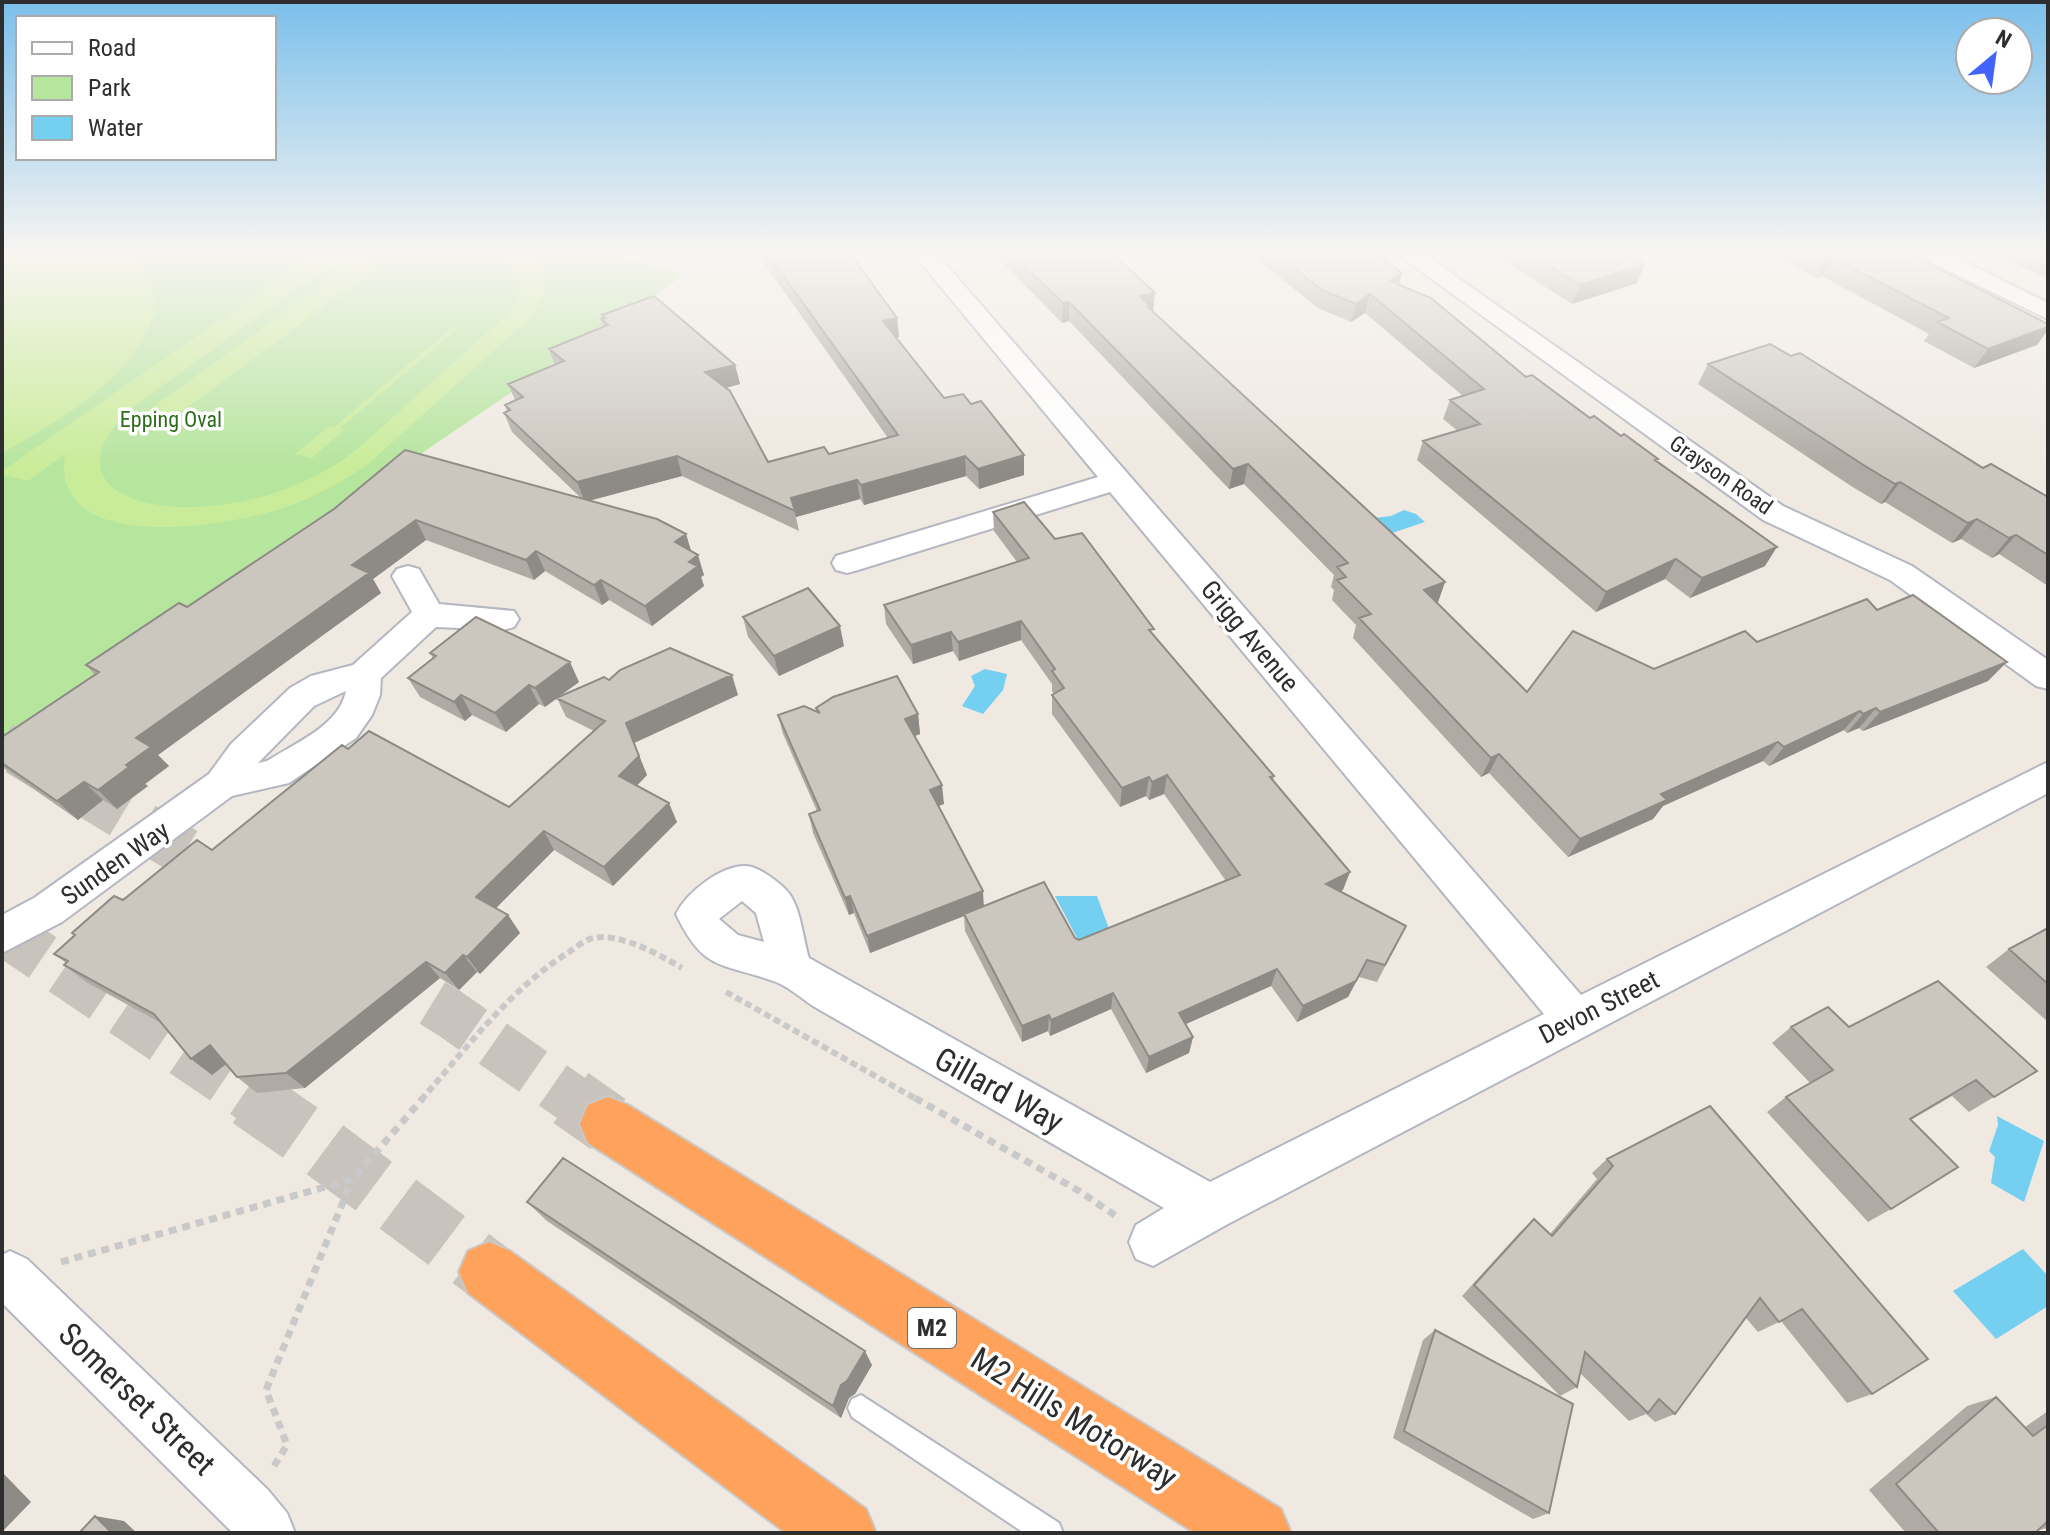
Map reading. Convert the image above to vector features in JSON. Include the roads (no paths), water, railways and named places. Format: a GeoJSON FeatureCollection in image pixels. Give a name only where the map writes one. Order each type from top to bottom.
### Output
{"type":"FeatureCollection","features":[{"type":"Feature","properties":{"kind":"highway","name":"M2 Hills Motorway"},"geometry":{"type":"LineString","coordinates":[[608,1124],[1257,1533]]}},
{"type":"Feature","properties":{"kind":"highway"},"geometry":{"type":"LineString","coordinates":[[489,1272],[842,1533]]}},
{"type":"Feature","properties":{"kind":"street","name":"Grigg Avenue"},"geometry":{"type":"LineString","coordinates":[[984,324],[1575,1020]]}},
{"type":"Feature","properties":{"kind":"street","name":"Grayson Road"},"geometry":{"type":"LineString","coordinates":[[1507,324],[1773,513],[1901,573],[2048,677]]}},
{"type":"Feature","properties":{"kind":"street"},"geometry":{"type":"LineString","coordinates":[[847,563],[1118,480]]}},
{"type":"Feature","properties":{"kind":"street"},"geometry":{"type":"LineString","coordinates":[[408,576],[429,615],[503,619]]}},
{"type":"Feature","properties":{"kind":"street","name":"Sunden Way"},"geometry":{"type":"LineString","coordinates":[[2,935],[48,910],[222,784],[244,754],[302,697],[323,685],[364,674],[429,615]]}},
{"type":"Feature","properties":{"kind":"street","name":"Sunden Way"},"geometry":{"type":"LineString","coordinates":[[222,784],[276,773],[344,729],[355,715],[363,695],[364,674]]}},
{"type":"Feature","properties":{"kind":"street","name":"Devon Street"},"geometry":{"type":"LineString","coordinates":[[1153,1242],[1209,1208],[2048,776]]}},
{"type":"Feature","properties":{"kind":"street","name":"Gillard Way"},"geometry":{"type":"LineString","coordinates":[[791,969],[842,1001],[1209,1208]]}},
{"type":"Feature","properties":{"kind":"street","name":"Somerset Street"},"geometry":{"type":"LineString","coordinates":[[6,1272],[258,1521]]}},
{"type":"Feature","properties":{"kind":"lane"},"geometry":{"type":"LineString","coordinates":[[861,1408],[1049,1533]]}},
{"type":"Feature","properties":{"kind":"water"},"geometry":{"type":"Polygon","coordinates":[[[1404,510],[1416,514],[1425,522],[1386,535],[1374,518],[1391,516],[1404,510]]]}},
{"type":"Feature","properties":{"kind":"water"},"geometry":{"type":"Polygon","coordinates":[[[985,669],[1007,674],[1003,690],[983,714],[962,706],[975,686],[971,676],[985,669]]]}},
{"type":"Feature","properties":{"kind":"water"},"geometry":{"type":"Polygon","coordinates":[[[1055,896],[1097,896],[1115,945],[1087,957],[1055,896]]]}},
{"type":"Feature","properties":{"kind":"water"},"geometry":{"type":"Polygon","coordinates":[[[1997,1116],[2044,1141],[2024,1202],[1991,1183],[1995,1157],[1989,1151],[1998,1125],[1997,1116]]]}},
{"type":"Feature","properties":{"kind":"water"},"geometry":{"type":"Polygon","coordinates":[[[2023,1249],[2048,1276],[2048,1306],[1996,1339],[1953,1291],[2023,1249]]]}},
{"type":"Feature","properties":{"kind":"tunnel"},"geometry":{"type":"LineString","coordinates":[[2,741],[21,753]]}},
{"type":"Feature","properties":{"kind":"tunnel"},"geometry":{"type":"LineString","coordinates":[[18,751],[236,883]]}},
{"type":"Feature","properties":{"kind":"tunnel"},"geometry":{"type":"LineString","coordinates":[[2,930],[253,1100]]}},
{"type":"Feature","properties":{"kind":"tunnel"},"geometry":{"type":"LineString","coordinates":[[370,965],[449,1013],[574,1100]]}},
{"type":"Feature","properties":{"kind":"tunnel"},"geometry":{"type":"LineString","coordinates":[[250,1098],[489,1272]]}},
{"type":"Feature","properties":{"kind":"tunnel"},"geometry":{"type":"LineString","coordinates":[[571,1098],[608,1124]]}},
{"type":"Feature","properties":{"kind":"park label","name":"Epping Oval"},"geometry":{"type":"Point","coordinates":[171,419]}}]}
